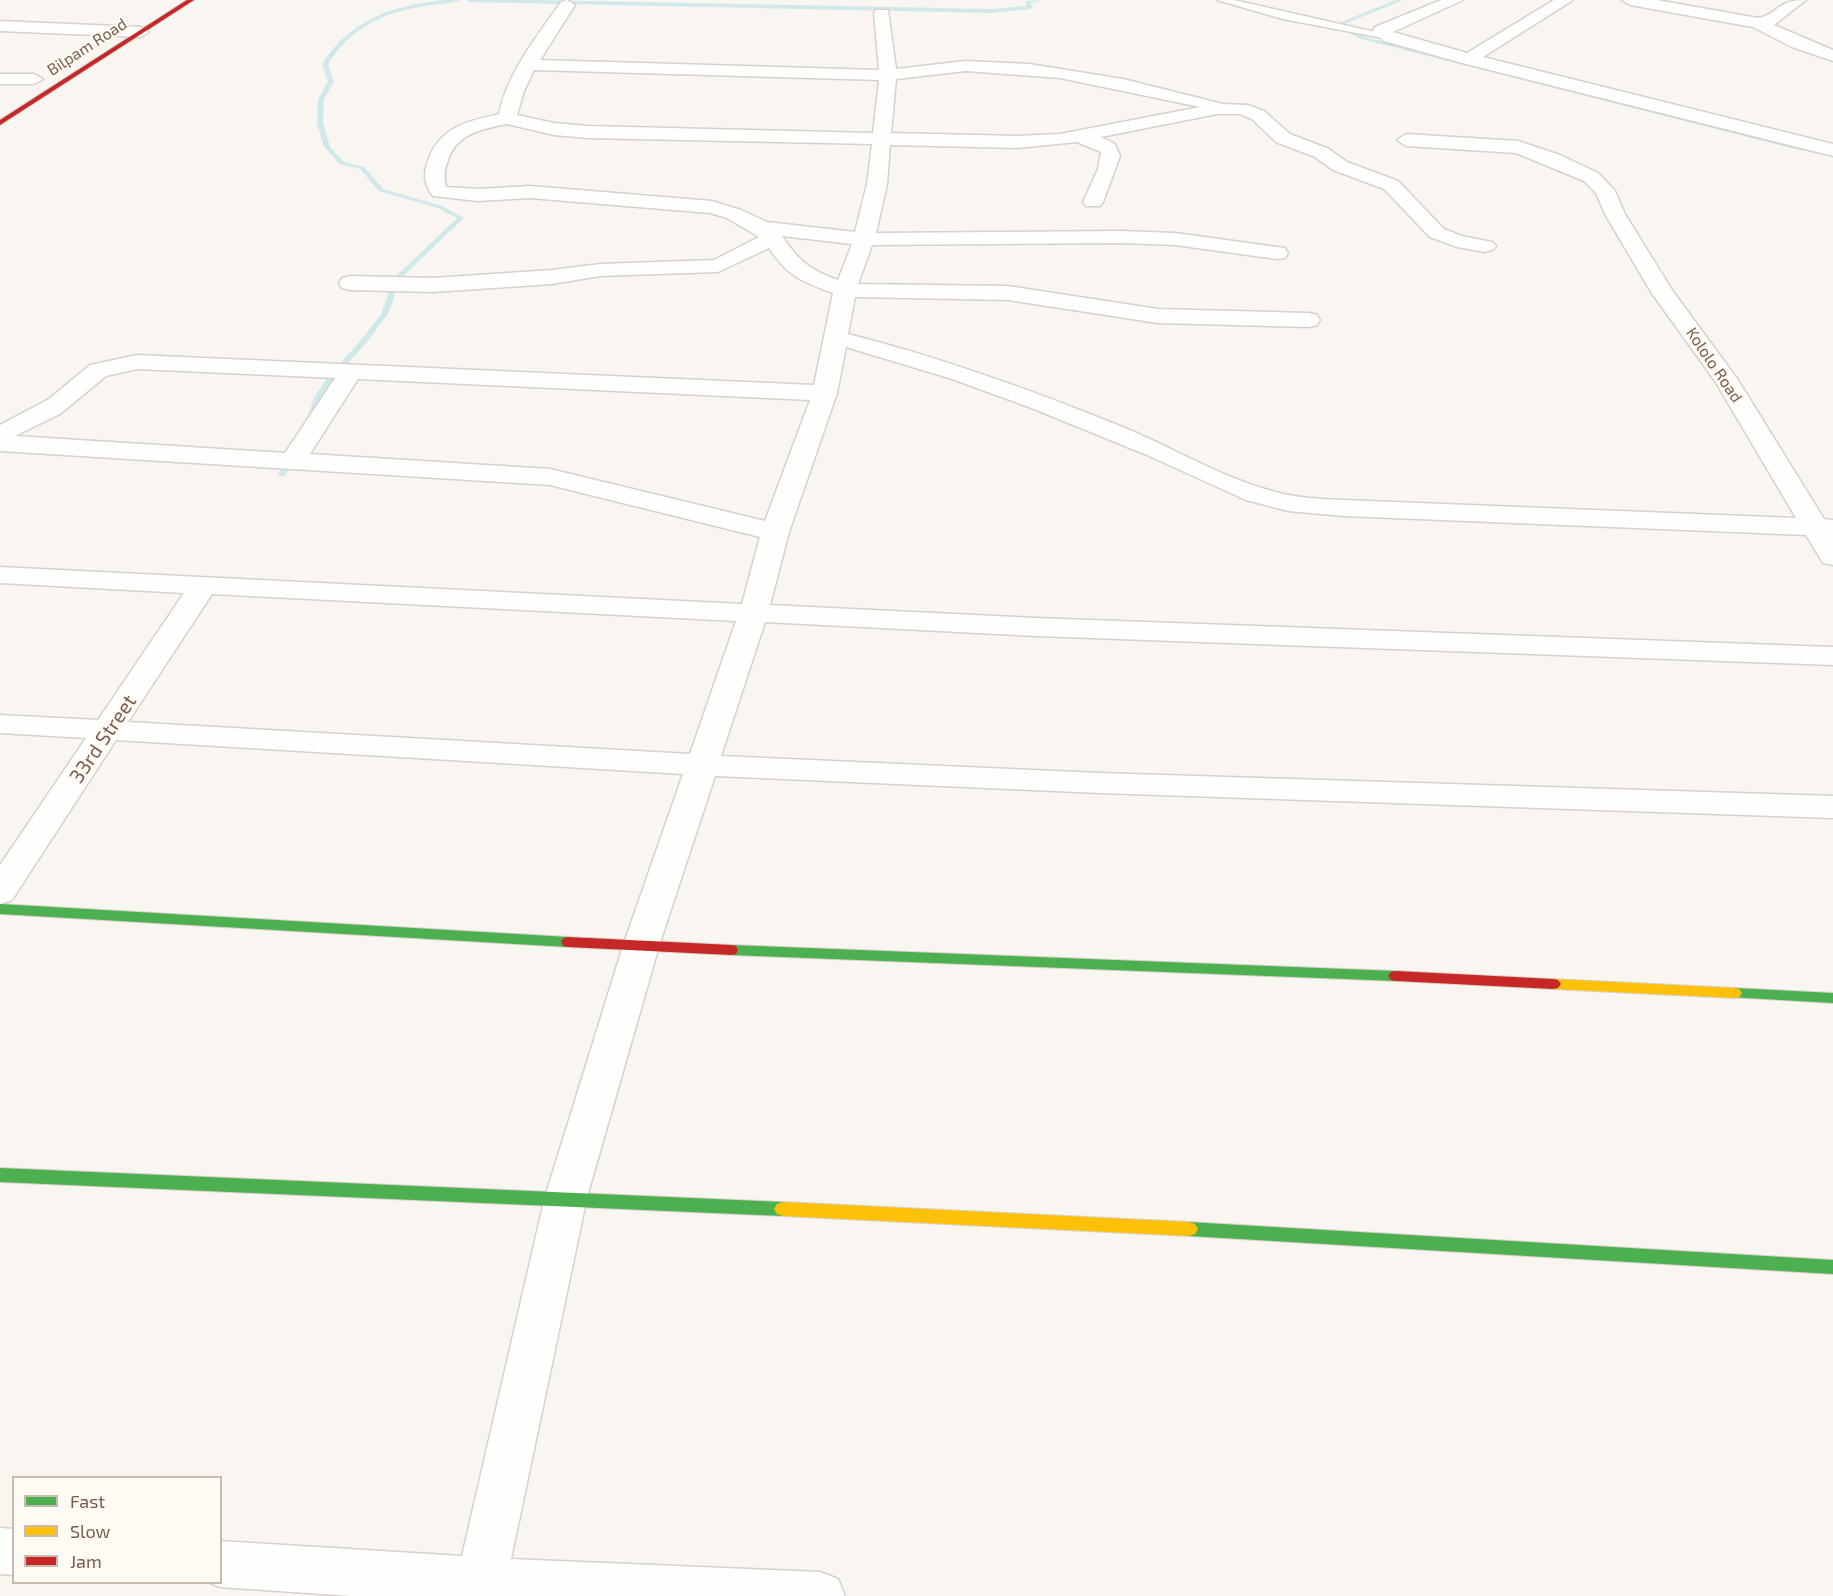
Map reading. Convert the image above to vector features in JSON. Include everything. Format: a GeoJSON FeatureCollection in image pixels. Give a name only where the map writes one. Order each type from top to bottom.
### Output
{"type":"FeatureCollection","features":[{"type":"Feature","properties":{"kind":"street","name":"Bilpam Road"},"geometry":{"type":"LineString","coordinates":[[0,123],[136,25],[192,0]]}},
{"type":"Feature","properties":{"kind":"street"},"geometry":{"type":"LineString","coordinates":[[1455,0],[1383,28],[1382,33],[1468,58],[1770,136],[1833,150]]}},
{"type":"Feature","properties":{"kind":"street"},"geometry":{"type":"LineString","coordinates":[[1468,58],[1566,0]]}},
{"type":"Feature","properties":{"kind":"street"},"geometry":{"type":"LineString","coordinates":[[1630,0],[1758,23],[1833,57]]}},
{"type":"Feature","properties":{"kind":"street"},"geometry":{"type":"LineString","coordinates":[[1758,23],[1769,21],[1798,0]]}},
{"type":"Feature","properties":{"kind":"street"},"geometry":{"type":"LineString","coordinates":[[507,118],[507,108],[529,65],[567,5]]}},
{"type":"Feature","properties":{"kind":"street"},"geometry":{"type":"LineString","coordinates":[[480,1588],[566,1197],[641,946],[700,765],[754,612],[775,532],[825,393],[834,337],[843,309],[845,290],[864,239],[878,184],[888,75],[882,13]]}},
{"type":"Feature","properties":{"kind":"street"},"geometry":{"type":"LineString","coordinates":[[0,26],[113,29],[136,25]]}},
{"type":"Feature","properties":{"kind":"street"},"geometry":{"type":"LineString","coordinates":[[87,46],[113,29]]}},
{"type":"Feature","properties":{"kind":"street"},"geometry":{"type":"LineString","coordinates":[[529,65],[888,75],[942,67],[999,68],[1152,89],[1258,114],[1283,138],[1322,153],[1340,166],[1391,185],[1404,196],[1426,224],[1437,232],[1457,241],[1485,246]]}},
{"type":"Feature","properties":{"kind":"street"},"geometry":{"type":"LineString","coordinates":[[0,79],[38,77]]}},
{"type":"Feature","properties":{"kind":"street"},"geometry":{"type":"LineString","coordinates":[[9,96],[38,77]]}},
{"type":"Feature","properties":{"kind":"street"},"geometry":{"type":"LineString","coordinates":[[1229,108],[1078,137],[1017,142],[588,132],[554,129],[507,118],[451,135],[440,148],[434,175],[435,186],[440,192],[470,195],[530,192],[685,203],[723,210],[767,233],[864,239],[996,240],[1121,237],[1175,239],[1277,253]]}},
{"type":"Feature","properties":{"kind":"street"},"geometry":{"type":"LineString","coordinates":[[1078,137],[1106,147],[1110,151],[1110,160],[1093,202]]}},
{"type":"Feature","properties":{"kind":"street","name":"Kololo Road"},"geometry":{"type":"LineString","coordinates":[[1406,140],[1518,147],[1553,159],[1591,177],[1605,191],[1615,214],[1662,292],[1726,380],[1823,528],[1833,557]]}},
{"type":"Feature","properties":{"kind":"street"},"geometry":{"type":"LineString","coordinates":[[350,283],[433,285],[552,277],[600,270],[718,266],[767,233]]}},
{"type":"Feature","properties":{"kind":"street"},"geometry":{"type":"LineString","coordinates":[[767,233],[787,259],[807,276],[845,290],[1008,293],[1158,316],[1309,320]]}},
{"type":"Feature","properties":{"kind":"street"},"geometry":{"type":"LineString","coordinates":[[834,337],[895,352],[1018,394],[1158,451],[1239,489],[1271,500],[1466,513],[1823,528]]}},
{"type":"Feature","properties":{"kind":"street"},"geometry":{"type":"LineString","coordinates":[[0,434],[59,404],[90,374],[110,364],[137,362],[825,393]]}},
{"type":"Feature","properties":{"kind":"street"},"geometry":{"type":"LineString","coordinates":[[292,462],[350,373]]}},
{"type":"Feature","properties":{"kind":"street"},"geometry":{"type":"LineString","coordinates":[[0,443],[550,477],[775,532]]}},
{"type":"Feature","properties":{"kind":"street"},"geometry":{"type":"LineString","coordinates":[[0,575],[1036,627],[1833,656]]}},
{"type":"Feature","properties":{"kind":"street","name":"33rd Street"},"geometry":{"type":"LineString","coordinates":[[0,892],[204,584]]}},
{"type":"Feature","properties":{"kind":"street"},"geometry":{"type":"LineString","coordinates":[[0,724],[700,765],[1371,794],[1833,807]]}},
{"type":"Feature","properties":{"kind":"street"},"geometry":{"type":"LineString","coordinates":[[0,909],[641,946],[1420,977],[1833,998]]}},
{"type":"Feature","properties":{"kind":"street"},"geometry":{"type":"LineString","coordinates":[[0,1175],[566,1197],[1421,1240],[1833,1267]]}},
{"type":"Feature","properties":{"kind":"street"},"geometry":{"type":"LineString","coordinates":[[222,1564],[480,1588],[820,1596]]}},
{"type":"Feature","properties":{"kind":"lane"},"geometry":{"type":"LineString","coordinates":[[1222,0],[1283,16],[1388,36]]}},
{"type":"Feature","properties":{"kind":"waterway"},"geometry":{"type":"LineString","coordinates":[[310,422],[318,398],[328,381],[375,328],[384,314],[391,298],[394,281],[461,218],[440,207],[381,190],[362,168],[342,163],[327,147],[320,123],[321,99],[331,82],[325,64],[335,48],[349,34],[382,15],[420,5],[458,0]]}},
{"type":"Feature","properties":{"kind":"waterway"},"geometry":{"type":"LineString","coordinates":[[469,0],[991,11],[1030,7],[1027,2],[1039,0]]}},
{"type":"Feature","properties":{"kind":"waterway"},"geometry":{"type":"LineString","coordinates":[[1337,25],[1400,0]]}},
{"type":"Feature","properties":{"kind":"waterway"},"geometry":{"type":"LineString","coordinates":[[1340,26],[1363,38],[1803,149]]}},
{"type":"Feature","properties":{"kind":"waterway"},"geometry":{"type":"LineString","coordinates":[[282,474],[292,457]]}},
{"type":"Feature","properties":{"kind":"traffic: fast"},"geometry":{"type":"LineString","coordinates":[[0,909],[568,942]]}},
{"type":"Feature","properties":{"kind":"traffic: fast"},"geometry":{"type":"LineString","coordinates":[[731,950],[1396,976]]}},
{"type":"Feature","properties":{"kind":"traffic: fast"},"geometry":{"type":"LineString","coordinates":[[1734,993],[1833,998]]}},
{"type":"Feature","properties":{"kind":"traffic: fast"},"geometry":{"type":"LineString","coordinates":[[0,1175],[783,1209]]}},
{"type":"Feature","properties":{"kind":"traffic: fast"},"geometry":{"type":"LineString","coordinates":[[1189,1229],[1833,1267]]}},
{"type":"Feature","properties":{"kind":"traffic: slow"},"geometry":{"type":"LineString","coordinates":[[1553,984],[1734,993]]}},
{"type":"Feature","properties":{"kind":"traffic: slow"},"geometry":{"type":"LineString","coordinates":[[783,1209],[1189,1229]]}},
{"type":"Feature","properties":{"kind":"traffic: jam"},"geometry":{"type":"LineString","coordinates":[[0,123],[191,0]]}},
{"type":"Feature","properties":{"kind":"traffic: jam"},"geometry":{"type":"LineString","coordinates":[[568,942],[731,950]]}},
{"type":"Feature","properties":{"kind":"traffic: jam"},"geometry":{"type":"LineString","coordinates":[[1396,976],[1553,984]]}}]}
